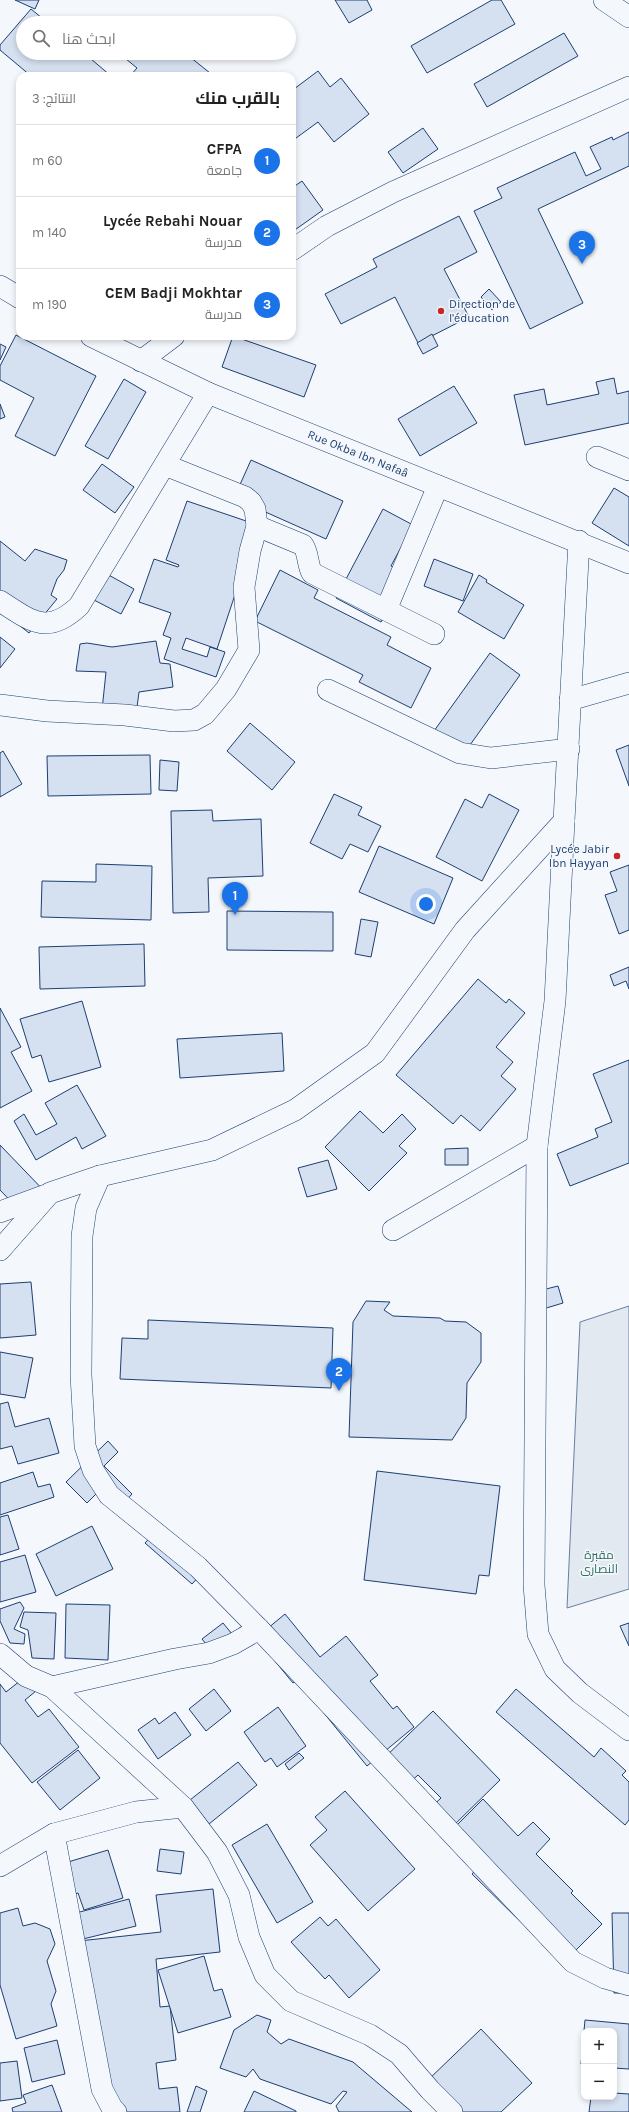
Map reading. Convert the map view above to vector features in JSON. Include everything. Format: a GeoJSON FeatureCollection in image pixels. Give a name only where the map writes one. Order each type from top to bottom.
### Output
{"type":"FeatureCollection","features":[{"type":"Feature","properties":{"kind":"street"},"geometry":{"type":"LineString","coordinates":[[604,0],[629,17]]}},
{"type":"Feature","properties":{"kind":"street"},"geometry":{"type":"LineString","coordinates":[[296,247],[327,226],[393,192],[629,87]]}},
{"type":"Feature","properties":{"kind":"street"},"geometry":{"type":"LineString","coordinates":[[0,286],[16,296]]}},
{"type":"Feature","properties":{"kind":"street","name":"Rue Okba Ibn Nafaâ"},"geometry":{"type":"LineString","coordinates":[[99,340],[208,393],[629,562]]}},
{"type":"Feature","properties":{"kind":"street"},"geometry":{"type":"LineString","coordinates":[[141,361],[169,340]]}},
{"type":"Feature","properties":{"kind":"street"},"geometry":{"type":"LineString","coordinates":[[0,601],[32,622],[50,623],[66,618],[79,606],[90,591],[208,393]]}},
{"type":"Feature","properties":{"kind":"street"},"geometry":{"type":"LineString","coordinates":[[597,457],[629,470]]}},
{"type":"Feature","properties":{"kind":"street"},"geometry":{"type":"LineString","coordinates":[[0,705],[48,711],[125,715],[174,721],[194,720],[205,714],[226,690],[249,650],[244,587],[250,551],[257,526],[255,509],[251,502],[245,497],[165,465]]}},
{"type":"Feature","properties":{"kind":"street"},"geometry":{"type":"LineString","coordinates":[[386,610],[438,486]]}},
{"type":"Feature","properties":{"kind":"street"},"geometry":{"type":"LineString","coordinates":[[257,526],[303,545],[307,551],[309,568],[312,573],[434,634]]}},
{"type":"Feature","properties":{"kind":"street"},"geometry":{"type":"LineString","coordinates":[[579,541],[555,1001],[537,1146],[534,1585],[538,1634],[555,1669],[580,1693],[629,1730]]}},
{"type":"Feature","properties":{"kind":"street"},"geometry":{"type":"LineString","coordinates":[[570,700],[629,683]]}},
{"type":"Feature","properties":{"kind":"street"},"geometry":{"type":"LineString","coordinates":[[328,690],[460,753],[491,758],[569,749]]}},
{"type":"Feature","properties":{"kind":"street"},"geometry":{"type":"LineString","coordinates":[[0,1212],[100,1176],[212,1150],[295,1110],[375,1053],[465,930],[564,821]]}},
{"type":"Feature","properties":{"kind":"street"},"geometry":{"type":"LineString","coordinates":[[393,1230],[537,1146]]}},
{"type":"Feature","properties":{"kind":"street"},"geometry":{"type":"LineString","coordinates":[[100,1176],[86,1208],[82,1236],[81,1375],[85,1446],[93,1470],[109,1495],[198,1566],[574,1962],[605,1978],[629,1985]]}},
{"type":"Feature","properties":{"kind":"street"},"geometry":{"type":"LineString","coordinates":[[0,1250],[50,1193]]}},
{"type":"Feature","properties":{"kind":"street"},"geometry":{"type":"LineString","coordinates":[[52,1688],[175,1659],[209,1653],[234,1644],[259,1629]]}},
{"type":"Feature","properties":{"kind":"street"},"geometry":{"type":"LineString","coordinates":[[0,1654],[26,1676],[52,1688],[183,1807],[217,1852],[239,1895],[249,1938],[265,1975],[291,2001],[370,2036],[399,2054],[430,2090],[452,2112]]}},
{"type":"Feature","properties":{"kind":"street"},"geometry":{"type":"LineString","coordinates":[[0,1866],[54,1834],[136,1812],[183,1807]]}},
{"type":"Feature","properties":{"kind":"street"},"geometry":{"type":"LineString","coordinates":[[54,1834],[102,2089],[112,2108],[116,2112]]}},
{"type":"Feature","properties":{"kind":"green space","name":"مقبرة النصارى"},"geometry":{"type":"Polygon","coordinates":[[[629,1306],[629,1589],[567,1608],[580,1322],[629,1306]]]}},
{"type":"Feature","properties":{"kind":"building"},"geometry":{"type":"Polygon","coordinates":[[[15,0],[39,0],[35,9],[15,0]]]}},
{"type":"Feature","properties":{"kind":"building"},"geometry":{"type":"Polygon","coordinates":[[[335,0],[367,0],[372,10],[349,23],[335,0]]]}},
{"type":"Feature","properties":{"kind":"building"},"geometry":{"type":"Polygon","coordinates":[[[492,0],[501,0],[515,24],[427,73],[411,46],[492,0]]]}},
{"type":"Feature","properties":{"kind":"building"},"geometry":{"type":"Polygon","coordinates":[[[31,9],[40,16],[25,16],[31,9]]]}},
{"type":"Feature","properties":{"kind":"building"},"geometry":{"type":"Polygon","coordinates":[[[16,26],[16,60],[92,60],[106,72],[26,72],[0,50],[0,45],[16,26]]]}},
{"type":"Feature","properties":{"kind":"building"},"geometry":{"type":"Polygon","coordinates":[[[564,33],[578,56],[487,107],[474,84],[564,33]]]}},
{"type":"Feature","properties":{"kind":"building"},"geometry":{"type":"Polygon","coordinates":[[[127,60],[194,60],[209,72],[134,72],[137,68],[127,60]]]}},
{"type":"Feature","properties":{"kind":"building"},"geometry":{"type":"Polygon","coordinates":[[[318,71],[330,87],[341,78],[369,114],[334,142],[318,122],[296,138],[296,88],[318,71]]]}},
{"type":"Feature","properties":{"kind":"building"},"geometry":{"type":"Polygon","coordinates":[[[423,128],[438,149],[403,173],[388,152],[423,128]]]}},
{"type":"Feature","properties":{"kind":"building"},"geometry":{"type":"Polygon","coordinates":[[[629,132],[629,166],[538,209],[583,303],[530,329],[474,211],[502,198],[497,188],[575,152],[586,176],[601,169],[590,147],[612,137],[613,140],[629,132]]]}},
{"type":"Feature","properties":{"kind":"building"},"geometry":{"type":"Polygon","coordinates":[[[302,181],[323,210],[296,229],[296,185],[302,181]]]}},
{"type":"Feature","properties":{"kind":"building"},"geometry":{"type":"Polygon","coordinates":[[[459,216],[477,252],[444,269],[469,317],[418,343],[395,297],[341,324],[325,294],[377,267],[373,259],[459,216]]]}},
{"type":"Feature","properties":{"kind":"building"},"geometry":{"type":"Polygon","coordinates":[[[489,289],[501,302],[492,310],[481,297],[489,289]]]}},
{"type":"Feature","properties":{"kind":"building"},"geometry":{"type":"Polygon","coordinates":[[[432,334],[438,346],[423,354],[417,343],[432,334]]]}},
{"type":"Feature","properties":{"kind":"building"},"geometry":{"type":"Polygon","coordinates":[[[16,335],[16,340],[26,340],[96,376],[55,456],[15,436],[34,398],[0,380],[0,366],[16,335]]]}},
{"type":"Feature","properties":{"kind":"building"},"geometry":{"type":"Polygon","coordinates":[[[232,340],[244,340],[316,365],[304,397],[222,367],[232,340]]]}},
{"type":"Feature","properties":{"kind":"building"},"geometry":{"type":"Polygon","coordinates":[[[0,344],[6,347],[0,360],[0,344]]]}},
{"type":"Feature","properties":{"kind":"building"},"geometry":{"type":"Polygon","coordinates":[[[614,378],[617,394],[629,391],[629,423],[525,445],[514,395],[544,389],[547,405],[599,394],[596,382],[614,378]]]}},
{"type":"Feature","properties":{"kind":"building"},"geometry":{"type":"Polygon","coordinates":[[[124,379],[146,392],[108,459],[85,446],[124,379]]]}},
{"type":"Feature","properties":{"kind":"building"},"geometry":{"type":"Polygon","coordinates":[[[454,386],[477,423],[420,456],[398,419],[454,386]]]}},
{"type":"Feature","properties":{"kind":"building"},"geometry":{"type":"Polygon","coordinates":[[[0,404],[5,417],[0,419],[0,404]]]}},
{"type":"Feature","properties":{"kind":"building"},"geometry":{"type":"Polygon","coordinates":[[[251,460],[343,501],[326,539],[234,498],[251,460]]]}},
{"type":"Feature","properties":{"kind":"building"},"geometry":{"type":"Polygon","coordinates":[[[102,464],[134,487],[115,513],[83,490],[102,464]]]}},
{"type":"Feature","properties":{"kind":"building"},"geometry":{"type":"Polygon","coordinates":[[[614,488],[629,497],[629,546],[592,523],[614,488]]]}},
{"type":"Feature","properties":{"kind":"building"},"geometry":{"type":"Polygon","coordinates":[[[187,501],[258,525],[217,649],[186,638],[182,649],[207,657],[210,647],[225,652],[216,677],[164,659],[171,638],[163,635],[171,613],[139,602],[154,559],[178,567],[179,565],[166,560],[187,501]]]}},
{"type":"Feature","properties":{"kind":"building"},"geometry":{"type":"Polygon","coordinates":[[[383,509],[413,525],[391,566],[406,575],[381,622],[336,598],[383,509]]]}},
{"type":"Feature","properties":{"kind":"building"},"geometry":{"type":"Polygon","coordinates":[[[0,541],[25,561],[35,549],[67,560],[64,570],[57,579],[51,595],[57,599],[29,633],[0,610],[0,541]]]}},
{"type":"Feature","properties":{"kind":"building"},"geometry":{"type":"Polygon","coordinates":[[[434,559],[473,574],[463,601],[424,586],[434,559]]]}},
{"type":"Feature","properties":{"kind":"building"},"geometry":{"type":"Polygon","coordinates":[[[280,570],[318,590],[314,598],[391,637],[387,645],[431,668],[411,708],[359,682],[363,675],[255,621],[280,570]]]}},
{"type":"Feature","properties":{"kind":"building"},"geometry":{"type":"Polygon","coordinates":[[[105,573],[134,589],[121,614],[92,599],[105,573]]]}},
{"type":"Feature","properties":{"kind":"building"},"geometry":{"type":"Polygon","coordinates":[[[479,575],[487,580],[486,582],[524,605],[504,639],[458,612],[479,575]]]}},
{"type":"Feature","properties":{"kind":"building"},"geometry":{"type":"Polygon","coordinates":[[[0,637],[15,649],[0,668],[0,637]]]}},
{"type":"Feature","properties":{"kind":"building"},"geometry":{"type":"Polygon","coordinates":[[[156,641],[160,663],[170,664],[173,687],[139,692],[136,715],[102,710],[106,672],[76,671],[80,644],[87,643],[112,647],[156,641]]]}},
{"type":"Feature","properties":{"kind":"building"},"geometry":{"type":"Polygon","coordinates":[[[490,653],[520,675],[465,752],[434,731],[490,653]]]}},
{"type":"Feature","properties":{"kind":"building"},"geometry":{"type":"Polygon","coordinates":[[[250,723],[295,762],[272,790],[227,751],[250,723]]]}},
{"type":"Feature","properties":{"kind":"building"},"geometry":{"type":"Polygon","coordinates":[[[629,745],[629,786],[616,750],[629,745]]]}},
{"type":"Feature","properties":{"kind":"building"},"geometry":{"type":"Polygon","coordinates":[[[3,751],[22,784],[0,797],[0,753],[3,751]]]}},
{"type":"Feature","properties":{"kind":"building"},"geometry":{"type":"Polygon","coordinates":[[[150,755],[151,794],[48,796],[47,756],[150,755]]]}},
{"type":"Feature","properties":{"kind":"building"},"geometry":{"type":"Polygon","coordinates":[[[160,760],[179,762],[177,791],[159,790],[160,760]]]}},
{"type":"Feature","properties":{"kind":"building"},"geometry":{"type":"Polygon","coordinates":[[[334,794],[362,807],[358,815],[381,826],[368,852],[350,844],[342,859],[310,843],[334,794]]]}},
{"type":"Feature","properties":{"kind":"building"},"geometry":{"type":"Polygon","coordinates":[[[489,794],[519,810],[482,881],[436,857],[465,799],[482,808],[489,794]]]}},
{"type":"Feature","properties":{"kind":"building"},"geometry":{"type":"Polygon","coordinates":[[[212,810],[213,821],[261,819],[263,876],[208,878],[209,912],[173,913],[171,811],[212,810]]]}},
{"type":"Feature","properties":{"kind":"building"},"geometry":{"type":"Polygon","coordinates":[[[379,846],[453,878],[434,924],[359,892],[379,846]]]}},
{"type":"Feature","properties":{"kind":"building"},"geometry":{"type":"Polygon","coordinates":[[[96,864],[152,866],[151,920],[41,917],[42,881],[96,882],[96,864]]]}},
{"type":"Feature","properties":{"kind":"building"},"geometry":{"type":"Polygon","coordinates":[[[629,865],[629,930],[619,934],[605,895],[617,891],[610,872],[629,865]]]}},
{"type":"Feature","properties":{"kind":"building"},"geometry":{"type":"Polygon","coordinates":[[[227,911],[333,912],[333,951],[227,950],[227,911]]]}},
{"type":"Feature","properties":{"kind":"building"},"geometry":{"type":"Polygon","coordinates":[[[361,919],[378,922],[371,957],[355,954],[361,919]]]}},
{"type":"Feature","properties":{"kind":"building"},"geometry":{"type":"Polygon","coordinates":[[[144,944],[145,986],[40,989],[39,947],[144,944]]]}},
{"type":"Feature","properties":{"kind":"building"},"geometry":{"type":"Polygon","coordinates":[[[629,967],[629,989],[626,981],[614,986],[610,975],[629,967]]]}},
{"type":"Feature","properties":{"kind":"building"},"geometry":{"type":"Polygon","coordinates":[[[478,979],[506,1003],[509,999],[525,1013],[496,1047],[513,1062],[501,1076],[516,1089],[480,1131],[461,1115],[453,1124],[396,1075],[478,979]]]}},
{"type":"Feature","properties":{"kind":"building"},"geometry":{"type":"Polygon","coordinates":[[[82,1001],[101,1067],[49,1082],[41,1055],[32,1058],[20,1019],[82,1001]]]}},
{"type":"Feature","properties":{"kind":"building"},"geometry":{"type":"Polygon","coordinates":[[[0,1008],[21,1047],[11,1052],[32,1091],[0,1108],[0,1008]]]}},
{"type":"Feature","properties":{"kind":"building"},"geometry":{"type":"Polygon","coordinates":[[[282,1033],[284,1071],[180,1078],[177,1039],[282,1033]]]}},
{"type":"Feature","properties":{"kind":"building"},"geometry":{"type":"Polygon","coordinates":[[[629,1060],[629,1163],[570,1186],[557,1154],[598,1137],[595,1129],[612,1122],[593,1074],[629,1060]]]}},
{"type":"Feature","properties":{"kind":"building"},"geometry":{"type":"Polygon","coordinates":[[[77,1085],[106,1136],[82,1149],[76,1137],[36,1160],[14,1121],[24,1114],[36,1135],[57,1124],[45,1103],[77,1085]]]}},
{"type":"Feature","properties":{"kind":"building"},"geometry":{"type":"Polygon","coordinates":[[[360,1111],[383,1133],[402,1114],[416,1129],[399,1146],[407,1153],[369,1191],[325,1147],[360,1111]]]}},
{"type":"Feature","properties":{"kind":"building"},"geometry":{"type":"Polygon","coordinates":[[[0,1145],[50,1197],[28,1219],[0,1190],[0,1145]]]}},
{"type":"Feature","properties":{"kind":"building"},"geometry":{"type":"Polygon","coordinates":[[[468,1148],[468,1165],[445,1165],[445,1149],[468,1148]]]}},
{"type":"Feature","properties":{"kind":"building"},"geometry":{"type":"Polygon","coordinates":[[[328,1160],[337,1189],[307,1197],[298,1168],[328,1160]]]}},
{"type":"Feature","properties":{"kind":"building"},"geometry":{"type":"Polygon","coordinates":[[[31,1282],[36,1335],[0,1338],[0,1284],[31,1282]]]}},
{"type":"Feature","properties":{"kind":"building"},"geometry":{"type":"Polygon","coordinates":[[[558,1286],[563,1303],[543,1309],[538,1291],[558,1286]]]}},
{"type":"Feature","properties":{"kind":"building"},"geometry":{"type":"Polygon","coordinates":[[[366,1301],[390,1302],[384,1310],[393,1316],[440,1318],[445,1321],[466,1322],[481,1333],[481,1362],[467,1383],[466,1418],[452,1440],[349,1437],[353,1322],[366,1301]]]}},
{"type":"Feature","properties":{"kind":"building"},"geometry":{"type":"Polygon","coordinates":[[[148,1320],[333,1328],[331,1388],[120,1379],[122,1338],[148,1339],[148,1320]]]}},
{"type":"Feature","properties":{"kind":"building"},"geometry":{"type":"Polygon","coordinates":[[[0,1352],[33,1358],[25,1398],[0,1394],[0,1352]]]}},
{"type":"Feature","properties":{"kind":"building"},"geometry":{"type":"Polygon","coordinates":[[[8,1402],[15,1427],[49,1418],[59,1453],[18,1464],[12,1446],[0,1449],[0,1404],[8,1402]]]}},
{"type":"Feature","properties":{"kind":"building"},"geometry":{"type":"Polygon","coordinates":[[[108,1441],[118,1452],[104,1466],[132,1494],[123,1504],[105,1485],[87,1503],[66,1482],[108,1441]]]}},
{"type":"Feature","properties":{"kind":"building"},"geometry":{"type":"Polygon","coordinates":[[[377,1471],[500,1486],[489,1576],[479,1575],[476,1594],[364,1580],[377,1471]]]}},
{"type":"Feature","properties":{"kind":"building"},"geometry":{"type":"Polygon","coordinates":[[[33,1472],[38,1487],[50,1484],[54,1497],[0,1515],[0,1483],[33,1472]]]}},
{"type":"Feature","properties":{"kind":"building"},"geometry":{"type":"Polygon","coordinates":[[[8,1515],[19,1549],[0,1555],[0,1517],[8,1515]]]}},
{"type":"Feature","properties":{"kind":"building"},"geometry":{"type":"Polygon","coordinates":[[[92,1526],[113,1569],[56,1596],[36,1554],[92,1526]]]}},
{"type":"Feature","properties":{"kind":"building"},"geometry":{"type":"Polygon","coordinates":[[[157,1530],[204,1571],[192,1584],[145,1543],[157,1530]]]}},
{"type":"Feature","properties":{"kind":"building"},"geometry":{"type":"Polygon","coordinates":[[[25,1555],[36,1592],[0,1602],[0,1562],[25,1555]]]}},
{"type":"Feature","properties":{"kind":"building"},"geometry":{"type":"Polygon","coordinates":[[[20,1602],[24,1608],[14,1629],[25,1634],[24,1644],[10,1643],[0,1621],[0,1609],[20,1602]]]}},
{"type":"Feature","properties":{"kind":"building"},"geometry":{"type":"Polygon","coordinates":[[[66,1604],[110,1605],[108,1660],[65,1658],[66,1604]]]}},
{"type":"Feature","properties":{"kind":"building"},"geometry":{"type":"Polygon","coordinates":[[[24,1612],[56,1613],[54,1659],[32,1658],[28,1630],[20,1627],[24,1612]]]}},
{"type":"Feature","properties":{"kind":"building"},"geometry":{"type":"Polygon","coordinates":[[[285,1614],[320,1657],[346,1636],[378,1675],[370,1681],[393,1709],[397,1706],[414,1727],[367,1766],[297,1680],[293,1683],[256,1638],[285,1614]]]}},
{"type":"Feature","properties":{"kind":"building"},"geometry":{"type":"Polygon","coordinates":[[[251,1619],[218,1659],[202,1639],[223,1623],[232,1634],[251,1619]]]}},
{"type":"Feature","properties":{"kind":"building"},"geometry":{"type":"Polygon","coordinates":[[[629,1623],[629,1646],[620,1626],[629,1623]]]}},
{"type":"Feature","properties":{"kind":"building"},"geometry":{"type":"Polygon","coordinates":[[[25,1677],[36,1691],[25,1700],[38,1717],[49,1709],[79,1747],[32,1783],[0,1743],[0,1684],[6,1692],[25,1677]]]}},
{"type":"Feature","properties":{"kind":"building"},"geometry":{"type":"Polygon","coordinates":[[[214,1689],[231,1711],[206,1731],[189,1709],[214,1689]]]}},
{"type":"Feature","properties":{"kind":"building"},"geometry":{"type":"Polygon","coordinates":[[[516,1689],[594,1757],[601,1748],[626,1771],[622,1775],[629,1782],[629,1820],[625,1825],[496,1712],[516,1689]]]}},
{"type":"Feature","properties":{"kind":"building"},"geometry":{"type":"Polygon","coordinates":[[[278,1707],[306,1746],[277,1767],[271,1758],[265,1762],[244,1732],[278,1707]]]}},
{"type":"Feature","properties":{"kind":"building"},"geometry":{"type":"Polygon","coordinates":[[[433,1711],[500,1780],[447,1832],[427,1811],[441,1798],[418,1775],[408,1784],[383,1759],[433,1711]]]}},
{"type":"Feature","properties":{"kind":"building"},"geometry":{"type":"Polygon","coordinates":[[[175,1712],[191,1735],[158,1759],[138,1730],[155,1718],[159,1724],[175,1712]]]}},
{"type":"Feature","properties":{"kind":"building"},"geometry":{"type":"Polygon","coordinates":[[[78,1750],[100,1778],[60,1810],[37,1782],[78,1750]]]}},
{"type":"Feature","properties":{"kind":"building"},"geometry":{"type":"Polygon","coordinates":[[[299,1753],[304,1758],[289,1770],[285,1764],[299,1753]]]}},
{"type":"Feature","properties":{"kind":"building"},"geometry":{"type":"Polygon","coordinates":[[[238,1762],[257,1785],[209,1824],[190,1800],[238,1762]]]}},
{"type":"Feature","properties":{"kind":"building"},"geometry":{"type":"Polygon","coordinates":[[[345,1791],[415,1869],[368,1911],[310,1845],[327,1830],[315,1817],[345,1791]]]}},
{"type":"Feature","properties":{"kind":"building"},"geometry":{"type":"Polygon","coordinates":[[[483,1799],[518,1836],[533,1822],[550,1839],[536,1854],[573,1891],[571,1893],[602,1924],[565,1961],[528,1929],[472,1874],[479,1866],[447,1835],[483,1799]]]}},
{"type":"Feature","properties":{"kind":"building"},"geometry":{"type":"Polygon","coordinates":[[[267,1824],[313,1902],[277,1923],[232,1845],[267,1824]]]}},
{"type":"Feature","properties":{"kind":"building"},"geometry":{"type":"Polygon","coordinates":[[[160,1849],[184,1852],[181,1874],[157,1871],[160,1849]]]}},
{"type":"Feature","properties":{"kind":"building"},"geometry":{"type":"Polygon","coordinates":[[[108,1850],[123,1898],[84,1910],[78,1893],[68,1896],[58,1865],[108,1850]]]}},
{"type":"Feature","properties":{"kind":"building"},"geometry":{"type":"Polygon","coordinates":[[[213,1889],[220,1952],[156,1959],[160,2007],[170,2006],[176,2060],[156,2063],[159,2089],[177,2087],[180,2112],[107,2112],[79,1941],[161,1932],[156,1895],[213,1889]]]}},
{"type":"Feature","properties":{"kind":"building"},"geometry":{"type":"Polygon","coordinates":[[[129,1899],[136,1926],[83,1939],[76,1913],[129,1899]]]}},
{"type":"Feature","properties":{"kind":"building"},"geometry":{"type":"Polygon","coordinates":[[[18,1908],[23,1926],[35,1923],[50,1929],[55,1944],[47,1961],[56,1991],[51,2004],[57,2026],[16,2039],[0,1985],[0,1913],[18,1908]]]}},
{"type":"Feature","properties":{"kind":"building"},"geometry":{"type":"Polygon","coordinates":[[[612,1913],[629,1913],[629,1993],[614,1993],[612,1913]]]}},
{"type":"Feature","properties":{"kind":"building"},"geometry":{"type":"Polygon","coordinates":[[[320,1917],[328,1926],[336,1919],[380,1970],[349,1998],[329,1975],[325,1979],[291,1942],[320,1917]]]}},
{"type":"Feature","properties":{"kind":"building"},"geometry":{"type":"Polygon","coordinates":[[[204,1956],[214,1991],[222,1989],[231,2017],[178,2033],[158,1970],[204,1956]]]}},
{"type":"Feature","properties":{"kind":"building"},"geometry":{"type":"Polygon","coordinates":[[[257,2015],[271,2020],[267,2032],[281,2044],[289,2039],[353,2062],[412,2112],[339,2112],[336,2106],[347,2092],[343,2091],[331,2104],[260,2079],[253,2069],[246,2077],[220,2068],[234,2030],[257,2015]]]}},
{"type":"Feature","properties":{"kind":"building"},"geometry":{"type":"Polygon","coordinates":[[[585,2020],[629,2024],[629,2069],[617,2068],[617,2028],[584,2028],[585,2020]]]}},
{"type":"Feature","properties":{"kind":"building"},"geometry":{"type":"Polygon","coordinates":[[[481,2029],[532,2083],[501,2112],[456,2112],[427,2081],[481,2029]]]}},
{"type":"Feature","properties":{"kind":"building"},"geometry":{"type":"Polygon","coordinates":[[[57,2040],[65,2074],[32,2082],[24,2048],[57,2040]]]}},
{"type":"Feature","properties":{"kind":"building"},"geometry":{"type":"Polygon","coordinates":[[[17,2061],[22,2098],[0,2101],[0,2063],[17,2061]]]}},
{"type":"Feature","properties":{"kind":"building"},"geometry":{"type":"Polygon","coordinates":[[[52,2085],[62,2112],[13,2112],[12,2108],[26,2103],[23,2095],[52,2085]]]}},
{"type":"Feature","properties":{"kind":"building"},"geometry":{"type":"Polygon","coordinates":[[[196,2086],[207,2091],[200,2112],[187,2112],[196,2086]]]}},
{"type":"Feature","properties":{"kind":"building"},"geometry":{"type":"Polygon","coordinates":[[[254,2091],[296,2111],[296,2112],[244,2112],[254,2091]]]}},
{"type":"Feature","properties":{"kind":"building"},"geometry":{"type":"Polygon","coordinates":[[[617,2093],[629,2094],[629,2112],[589,2112],[591,2100],[617,2100],[617,2093]]]}},
{"type":"Feature","properties":{"kind":"place","name":"CEM Badji Mokhtar"},"geometry":{"type":"Point","coordinates":[582,264]}},
{"type":"Feature","properties":{"kind":"place","name":"Direction de l'éducation"},"geometry":{"type":"Point","coordinates":[441,311]}},
{"type":"Feature","properties":{"kind":"place","name":"Lycée Jabir Ibn Hayyan"},"geometry":{"type":"Point","coordinates":[617,856]}},
{"type":"Feature","properties":{"kind":"place","name":"CFPA"},"geometry":{"type":"Point","coordinates":[235,915]}},
{"type":"Feature","properties":{"kind":"place","name":"Lycée Rebahi Nouar"},"geometry":{"type":"Point","coordinates":[339,1391]}}]}
